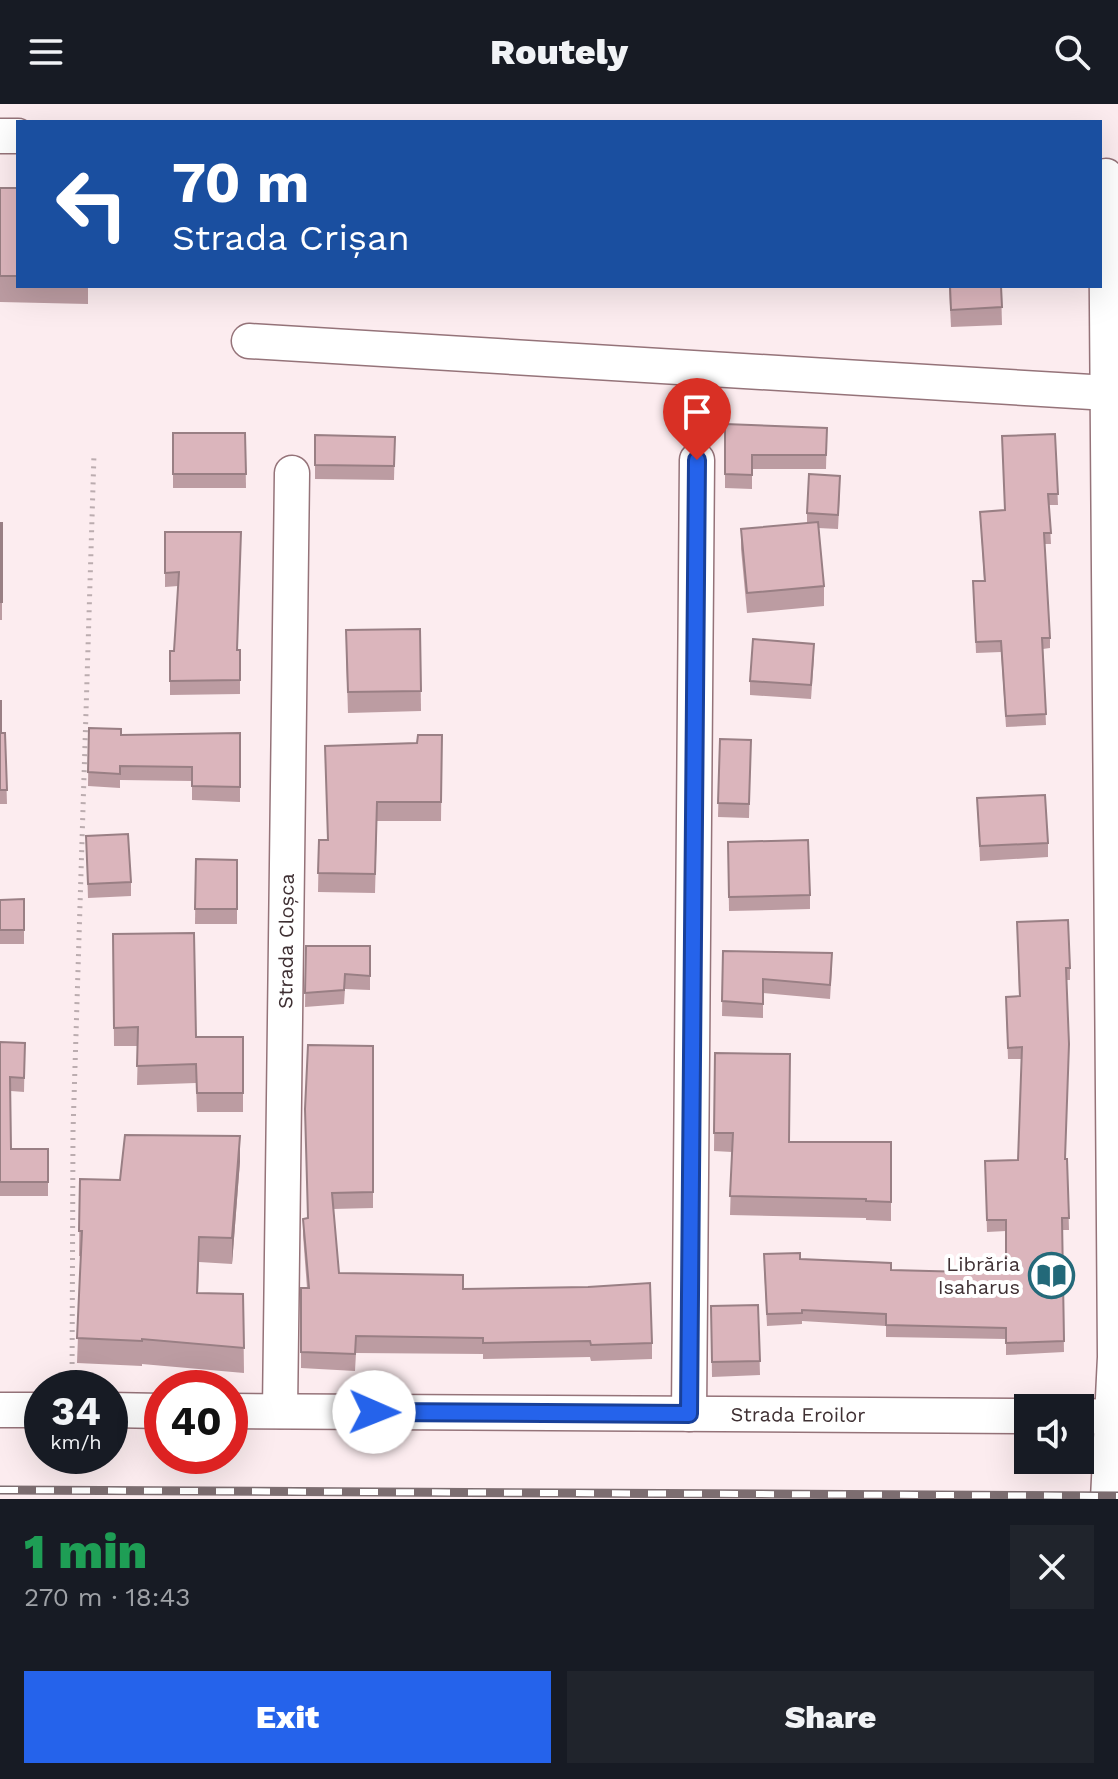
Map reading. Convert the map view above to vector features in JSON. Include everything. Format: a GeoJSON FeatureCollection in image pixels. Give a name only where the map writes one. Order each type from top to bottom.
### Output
{"type":"FeatureCollection","features":[{"type":"Feature","properties":{"kind":"street"},"geometry":{"type":"LineString","coordinates":[[1108,177],[1115,1341],[1103,1417],[1108,1499]]}},
{"type":"Feature","properties":{"kind":"street"},"geometry":{"type":"LineString","coordinates":[[249,341],[1108,393]]}},
{"type":"Feature","properties":{"kind":"street"},"geometry":{"type":"LineString","coordinates":[[689,1414],[697,460]]}},
{"type":"Feature","properties":{"kind":"street","name":"Strada Cloșca"},"geometry":{"type":"LineString","coordinates":[[280,1411],[292,473]]}},
{"type":"Feature","properties":{"kind":"street"},"geometry":{"type":"LineString","coordinates":[[0,1410],[24,1410]]}},
{"type":"Feature","properties":{"kind":"street","name":"Strada Eroilor"},"geometry":{"type":"LineString","coordinates":[[248,1411],[1014,1416]]}},
{"type":"Feature","properties":{"kind":"path"},"geometry":{"type":"LineString","coordinates":[[72,1370],[73,1131],[94,454]]}},
{"type":"Feature","properties":{"kind":"building"},"geometry":{"type":"Polygon","coordinates":[[[0,188],[16,188],[16,276],[0,276],[0,188]]]}},
{"type":"Feature","properties":{"kind":"building"},"geometry":{"type":"Polygon","coordinates":[[[950,288],[1001,288],[1002,307],[951,310],[950,288]]]}},
{"type":"Feature","properties":{"kind":"building"},"geometry":{"type":"Polygon","coordinates":[[[725,424],[827,428],[826,455],[752,455],[752,475],[725,474],[725,424]]]}},
{"type":"Feature","properties":{"kind":"building"},"geometry":{"type":"Polygon","coordinates":[[[173,433],[245,433],[246,474],[173,474],[173,433]]]}},
{"type":"Feature","properties":{"kind":"building"},"geometry":{"type":"Polygon","coordinates":[[[1055,434],[1058,494],[1048,494],[1051,533],[1044,533],[1050,638],[1042,638],[1046,714],[1006,716],[1001,641],[976,642],[973,581],[985,581],[980,512],[1005,510],[1002,436],[1055,434]]]}},
{"type":"Feature","properties":{"kind":"building"},"geometry":{"type":"Polygon","coordinates":[[[315,435],[395,437],[394,466],[315,465],[315,435]]]}},
{"type":"Feature","properties":{"kind":"building"},"geometry":{"type":"Polygon","coordinates":[[[809,474],[840,476],[838,515],[807,513],[809,474]]]}},
{"type":"Feature","properties":{"kind":"building"},"geometry":{"type":"Polygon","coordinates":[[[818,522],[824,586],[747,593],[741,529],[818,522]]]}},
{"type":"Feature","properties":{"kind":"building"},"geometry":{"type":"Polygon","coordinates":[[[2,523],[2,602],[0,602],[2,523]]]}},
{"type":"Feature","properties":{"kind":"building"},"geometry":{"type":"Polygon","coordinates":[[[165,532],[241,532],[237,650],[240,650],[240,680],[170,681],[170,651],[174,651],[179,572],[165,573],[165,532]]]}},
{"type":"Feature","properties":{"kind":"building"},"geometry":{"type":"Polygon","coordinates":[[[420,629],[421,691],[348,692],[346,630],[420,629]]]}},
{"type":"Feature","properties":{"kind":"building"},"geometry":{"type":"Polygon","coordinates":[[[753,639],[814,644],[811,685],[750,681],[753,639]]]}},
{"type":"Feature","properties":{"kind":"building"},"geometry":{"type":"Polygon","coordinates":[[[0,701],[1,733],[5,733],[7,790],[0,790],[0,701]]]}},
{"type":"Feature","properties":{"kind":"building"},"geometry":{"type":"Polygon","coordinates":[[[89,728],[121,729],[121,735],[240,733],[240,787],[192,786],[192,767],[120,766],[120,774],[88,772],[89,728]]]}},
{"type":"Feature","properties":{"kind":"building"},"geometry":{"type":"Polygon","coordinates":[[[418,735],[442,735],[441,802],[377,802],[375,874],[318,873],[319,840],[328,840],[325,746],[417,743],[418,735]]]}},
{"type":"Feature","properties":{"kind":"building"},"geometry":{"type":"Polygon","coordinates":[[[720,739],[751,740],[749,804],[718,803],[720,739]]]}},
{"type":"Feature","properties":{"kind":"building"},"geometry":{"type":"Polygon","coordinates":[[[1045,795],[1048,843],[980,846],[977,798],[1045,795]]]}},
{"type":"Feature","properties":{"kind":"building"},"geometry":{"type":"Polygon","coordinates":[[[128,834],[131,882],[88,884],[86,836],[128,834]]]}},
{"type":"Feature","properties":{"kind":"building"},"geometry":{"type":"Polygon","coordinates":[[[808,840],[810,895],[729,897],[728,842],[808,840]]]}},
{"type":"Feature","properties":{"kind":"building"},"geometry":{"type":"Polygon","coordinates":[[[196,859],[237,860],[237,909],[195,909],[196,859]]]}},
{"type":"Feature","properties":{"kind":"building"},"geometry":{"type":"Polygon","coordinates":[[[24,899],[24,930],[0,930],[0,900],[24,899]]]}},
{"type":"Feature","properties":{"kind":"building"},"geometry":{"type":"Polygon","coordinates":[[[1068,920],[1070,968],[1066,968],[1069,1044],[1065,1159],[1069,1218],[1062,1218],[1064,1341],[1006,1343],[1006,1328],[886,1325],[886,1314],[802,1310],[802,1313],[767,1314],[764,1254],[800,1253],[800,1259],[891,1263],[891,1270],[1006,1273],[1006,1220],[987,1220],[985,1161],[1018,1160],[1022,1047],[1008,1048],[1006,997],[1020,996],[1017,922],[1068,920]]]}},
{"type":"Feature","properties":{"kind":"building"},"geometry":{"type":"Polygon","coordinates":[[[194,933],[196,1037],[243,1037],[243,1093],[197,1093],[196,1064],[137,1066],[138,1027],[114,1028],[113,934],[194,933]]]}},
{"type":"Feature","properties":{"kind":"building"},"geometry":{"type":"Polygon","coordinates":[[[306,946],[370,946],[370,976],[345,974],[344,990],[305,993],[306,946]]]}},
{"type":"Feature","properties":{"kind":"building"},"geometry":{"type":"Polygon","coordinates":[[[723,951],[832,953],[830,985],[763,979],[763,1004],[722,1001],[723,951]]]}},
{"type":"Feature","properties":{"kind":"building"},"geometry":{"type":"Polygon","coordinates":[[[0,1042],[25,1043],[24,1078],[10,1077],[11,1149],[48,1149],[48,1182],[0,1182],[0,1042]]]}},
{"type":"Feature","properties":{"kind":"building"},"geometry":{"type":"Polygon","coordinates":[[[308,1045],[373,1046],[373,1192],[332,1193],[339,1273],[463,1275],[463,1289],[650,1283],[652,1343],[483,1343],[483,1338],[356,1336],[355,1354],[301,1352],[301,1288],[309,1288],[303,1219],[308,1218],[305,1109],[308,1045]]]}},
{"type":"Feature","properties":{"kind":"building"},"geometry":{"type":"Polygon","coordinates":[[[715,1053],[790,1054],[789,1142],[891,1142],[891,1202],[730,1196],[733,1133],[714,1133],[715,1053]]]}},
{"type":"Feature","properties":{"kind":"building"},"geometry":{"type":"Polygon","coordinates":[[[125,1135],[240,1136],[232,1238],[199,1237],[197,1293],[243,1294],[244,1348],[142,1339],[77,1338],[82,1231],[79,1231],[80,1179],[120,1180],[125,1135]]]}},
{"type":"Feature","properties":{"kind":"building"},"geometry":{"type":"Polygon","coordinates":[[[758,1305],[760,1361],[712,1362],[711,1306],[758,1305]]]}},
{"type":"Feature","properties":{"kind":"railway"},"geometry":{"type":"LineString","coordinates":[[0,1490],[1118,1496]]}},
{"type":"Feature","properties":{"kind":"place","name":"Librăria Isaharus"},"geometry":{"type":"Point","coordinates":[1051,1275]}},
{"type":"Feature","properties":{"kind":"route"},"geometry":{"type":"LineString","coordinates":[[374,1412],[689,1414],[697,460]]}}]}
